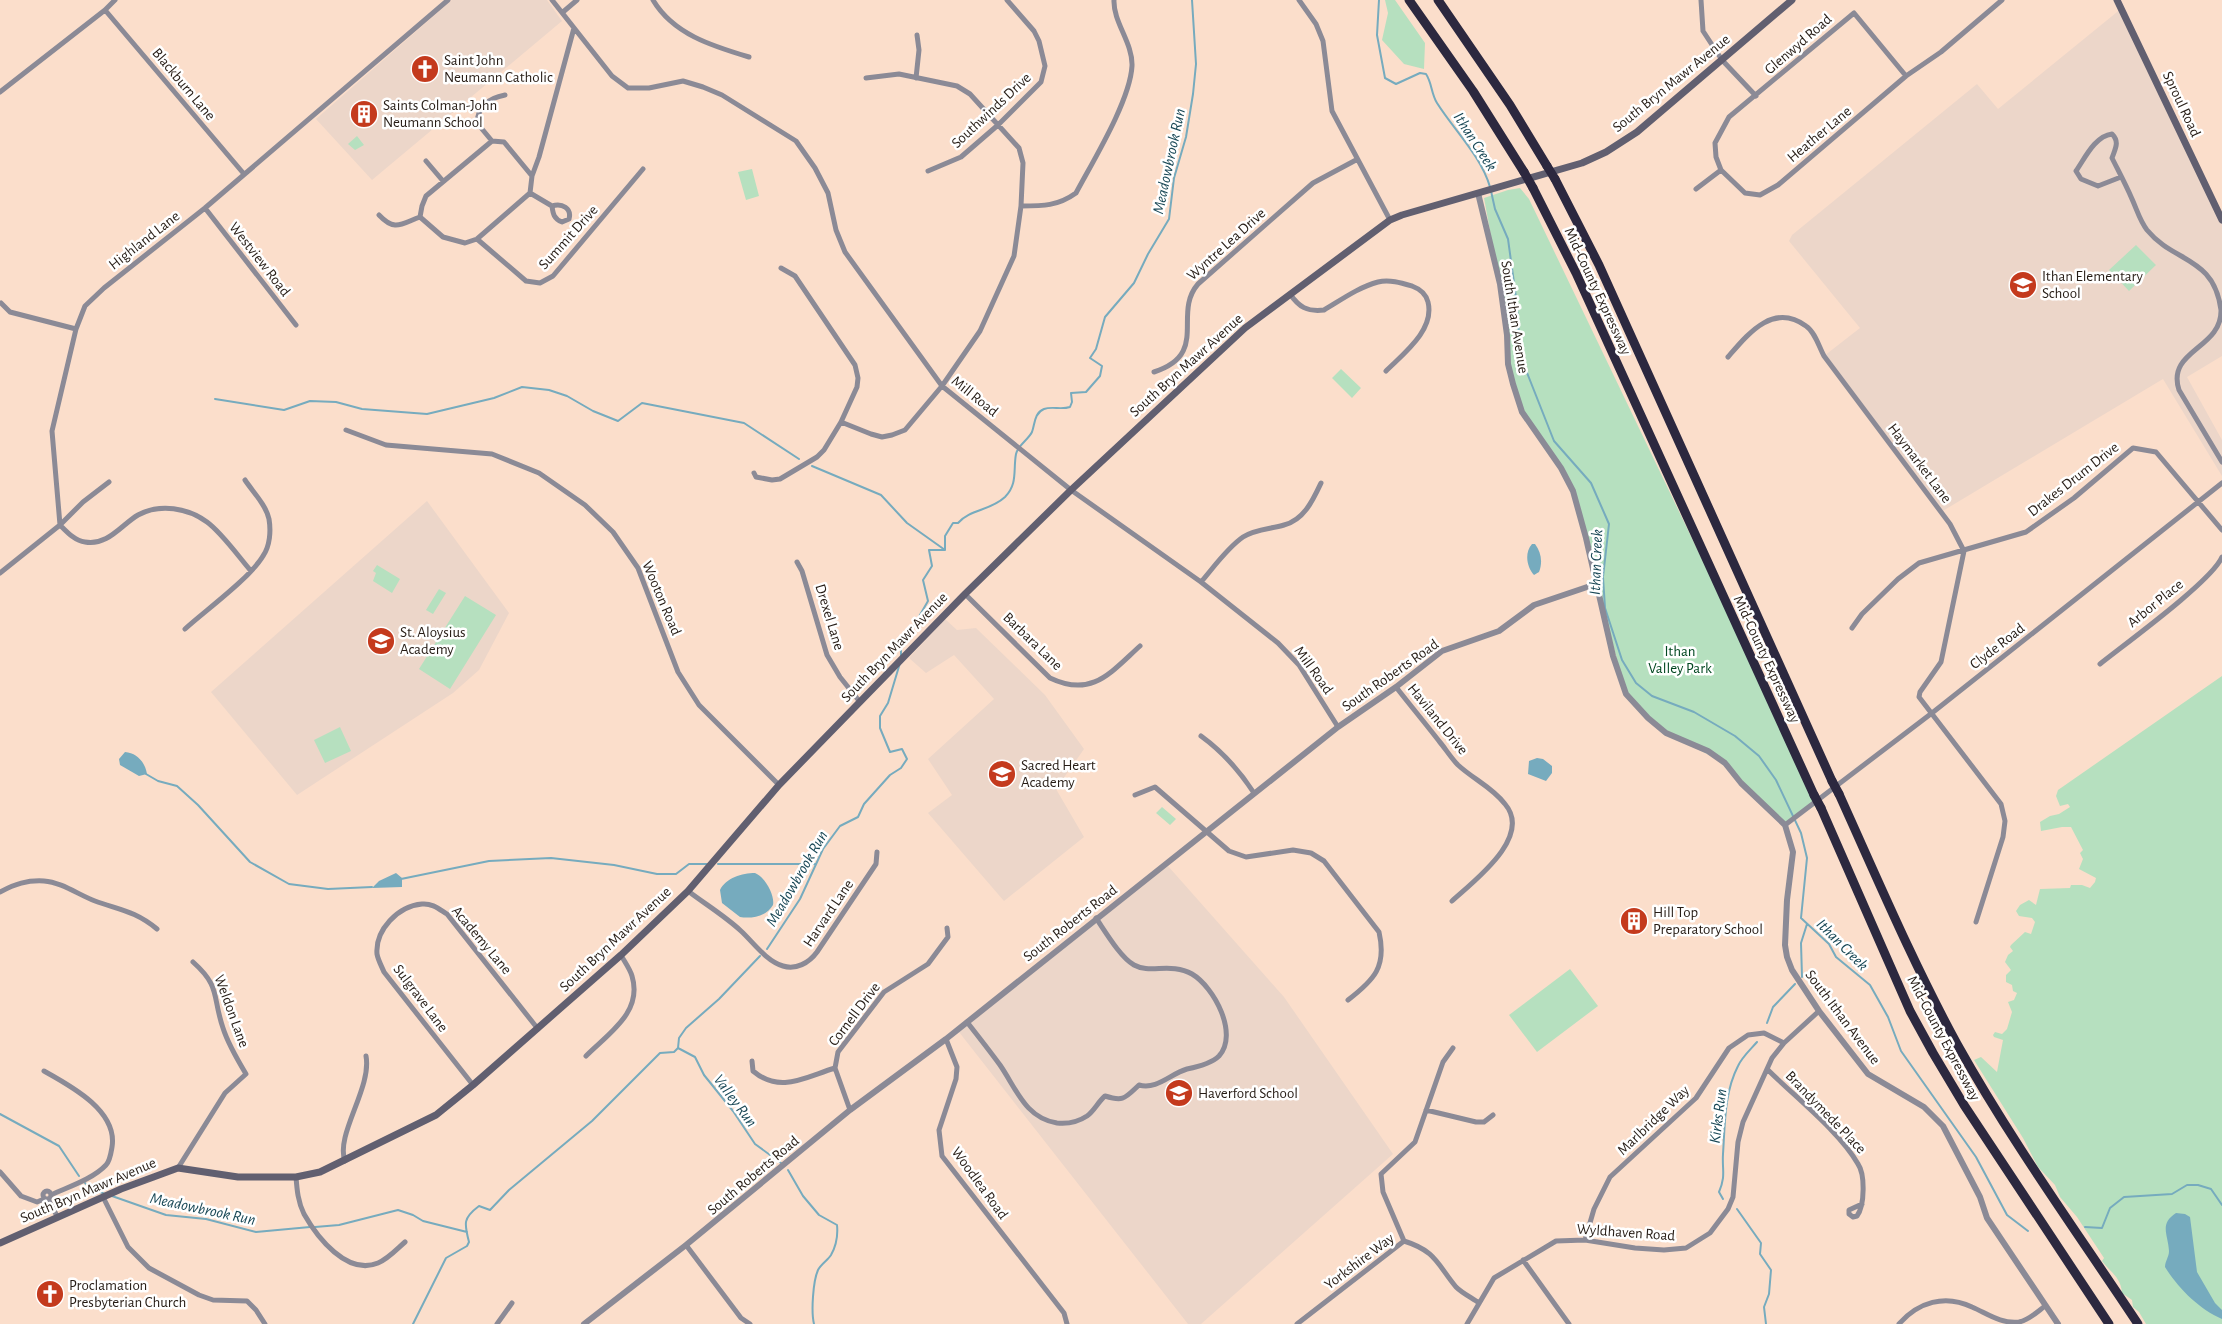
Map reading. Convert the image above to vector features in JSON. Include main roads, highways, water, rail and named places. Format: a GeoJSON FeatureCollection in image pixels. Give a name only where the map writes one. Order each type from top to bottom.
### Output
{"type":"FeatureCollection","features":[{"type":"Feature","properties":{"kind":"highway","name":"Mid-County Expressway"},"geometry":{"type":"LineString","coordinates":[[1410,0],[1473,91],[1524,172],[1576,273],[1821,808],[1910,1011],[1964,1105],[2109,1324]]}},
{"type":"Feature","properties":{"kind":"highway","name":"Mid-County Expressway"},"geometry":{"type":"LineString","coordinates":[[1438,0],[1510,105],[1555,179],[1599,265],[1928,990],[1992,1103],[2138,1324]]}},
{"type":"Feature","properties":{"kind":"main road","name":"South Bryn Mawr Avenue"},"geometry":{"type":"LineString","coordinates":[[0,1243],[121,1189],[178,1168],[238,1177],[296,1177],[320,1172],[436,1115],[473,1085],[621,955],[688,891],[779,785],[965,594],[1071,490],[1245,328],[1390,220],[1582,163],[1606,152],[1637,132],[1792,0]]}},
{"type":"Feature","properties":{"kind":"main road","name":"Sproul Road"},"geometry":{"type":"LineString","coordinates":[[2117,0],[2222,220]]}},
{"type":"Feature","properties":{"kind":"water"},"geometry":{"type":"Polygon","coordinates":[[[1532,544],[1535,544],[1537,547],[1541,561],[1539,572],[1534,575],[1527,560],[1532,544]]]}},
{"type":"Feature","properties":{"kind":"water"},"geometry":{"type":"Polygon","coordinates":[[[125,752],[133,754],[140,759],[147,774],[139,776],[120,765],[119,759],[125,752]]]}},
{"type":"Feature","properties":{"kind":"water"},"geometry":{"type":"Polygon","coordinates":[[[1537,758],[1543,759],[1552,766],[1552,773],[1546,781],[1528,774],[1529,761],[1537,758]]]}},
{"type":"Feature","properties":{"kind":"water"},"geometry":{"type":"Polygon","coordinates":[[[396,873],[402,878],[402,887],[372,888],[379,881],[396,873]]]}},
{"type":"Feature","properties":{"kind":"water"},"geometry":{"type":"Polygon","coordinates":[[[755,873],[762,878],[768,887],[773,905],[767,912],[759,916],[740,917],[722,903],[720,890],[730,879],[755,873]]]}},
{"type":"Feature","properties":{"kind":"water"},"geometry":{"type":"Polygon","coordinates":[[[2176,1213],[2185,1214],[2190,1217],[2197,1272],[2215,1303],[2222,1310],[2222,1319],[2197,1304],[2176,1283],[2165,1267],[2169,1251],[2166,1225],[2176,1213]]]}},
{"type":"Feature","properties":{"kind":"waterway","name":"Meadowbrook Run"},"geometry":{"type":"LineString","coordinates":[[945,550],[945,536],[953,523],[958,523],[968,515],[999,502],[1009,492],[1014,477],[1017,451],[1032,432],[1038,413],[1047,408],[1070,407],[1072,402],[1071,393],[1086,392],[1100,376],[1102,366],[1090,358],[1096,349],[1105,317],[1134,283],[1148,254],[1169,219],[1174,178],[1186,137],[1193,94],[1196,64],[1192,0]]}},
{"type":"Feature","properties":{"kind":"waterway","name":"Ithan Creek"},"geometry":{"type":"LineString","coordinates":[[1379,0],[1377,35],[1385,78],[1396,84],[1420,73],[1426,74],[1437,103],[1474,154],[1490,187]]}},
{"type":"Feature","properties":{"kind":"waterway","name":"Ithan Creek"},"geometry":{"type":"LineString","coordinates":[[1491,191],[1495,209],[1508,239],[1517,305],[1520,355],[1554,441],[1591,483],[1609,524],[1603,577],[1605,608],[1622,660],[1636,683],[1652,696],[1694,712],[1735,736],[1759,756],[1776,780],[1801,833],[1807,858],[1801,918],[1829,944],[1836,957],[1870,985],[1888,1017],[1901,1051],[1976,1157],[2007,1215],[2028,1231]]}},
{"type":"Feature","properties":{"kind":"waterway"},"geometry":{"type":"LineString","coordinates":[[215,399],[284,410],[310,401],[336,402],[362,409],[427,414],[494,398],[522,387],[549,390],[567,396],[593,411],[618,421],[642,403],[744,423],[799,459]]}},
{"type":"Feature","properties":{"kind":"waterway"},"geometry":{"type":"LineString","coordinates":[[812,466],[881,495],[907,523],[945,550]]}},
{"type":"Feature","properties":{"kind":"waterway","name":"Meadowbrook Run"},"geometry":{"type":"LineString","coordinates":[[901,656],[901,648],[928,601],[923,580],[932,566],[929,550],[945,550]]}},
{"type":"Feature","properties":{"kind":"waterway","name":"Meadowbrook Run"},"geometry":{"type":"LineString","coordinates":[[767,949],[800,899],[823,849],[840,826],[858,817],[864,804],[890,775],[901,768],[907,759],[902,749],[890,752],[880,728],[880,716],[888,703],[900,663]]}},
{"type":"Feature","properties":{"kind":"waterway"},"geometry":{"type":"LineString","coordinates":[[146,774],[158,781],[177,786],[198,805],[250,862],[289,884],[328,889],[372,887]]}},
{"type":"Feature","properties":{"kind":"waterway"},"geometry":{"type":"LineString","coordinates":[[401,879],[489,861],[551,858],[614,865],[657,874],[676,874],[689,864],[707,864]]}},
{"type":"Feature","properties":{"kind":"waterway"},"geometry":{"type":"LineString","coordinates":[[718,864],[816,864]]}},
{"type":"Feature","properties":{"kind":"waterway","name":"Kirks Run"},"geometry":{"type":"LineString","coordinates":[[1802,977],[1801,943],[1807,924]]}},
{"type":"Feature","properties":{"kind":"waterway","name":"Meadowbrook Run"},"geometry":{"type":"LineString","coordinates":[[678,1048],[679,1038],[686,1028],[719,999],[760,956]]}},
{"type":"Feature","properties":{"kind":"waterway","name":"Kirks Run"},"geometry":{"type":"LineString","coordinates":[[1767,1023],[1773,1007],[1795,984]]}},
{"type":"Feature","properties":{"kind":"waterway","name":"Kirks Run"},"geometry":{"type":"LineString","coordinates":[[1723,1199],[1719,1192],[1723,1177],[1724,1132],[1730,1087],[1733,1076],[1744,1056],[1757,1042]]}},
{"type":"Feature","properties":{"kind":"waterway","name":"Valley Run"},"geometry":{"type":"LineString","coordinates":[[678,1048],[695,1057],[704,1075],[733,1111],[755,1144],[781,1163]]}},
{"type":"Feature","properties":{"kind":"waterway","name":"Meadowbrook Run"},"geometry":{"type":"LineString","coordinates":[[413,1324],[446,1258],[467,1246],[469,1242],[466,1221],[470,1214],[479,1206],[490,1210],[509,1190],[592,1121],[660,1053],[674,1052],[678,1048]]}},
{"type":"Feature","properties":{"kind":"waterway","name":"Meadowbrook Run"},"geometry":{"type":"LineString","coordinates":[[0,1114],[59,1146],[79,1176]]}},
{"type":"Feature","properties":{"kind":"waterway","name":"Valley Run"},"geometry":{"type":"LineString","coordinates":[[788,1170],[803,1196],[819,1215],[837,1225],[833,1252],[819,1268],[816,1275],[813,1305],[814,1324]]}},
{"type":"Feature","properties":{"kind":"waterway","name":"Meadowbrook Run"},"geometry":{"type":"LineString","coordinates":[[85,1183],[90,1188],[105,1194]]}},
{"type":"Feature","properties":{"kind":"waterway","name":"Ithan Creek"},"geometry":{"type":"LineString","coordinates":[[2085,1227],[2102,1228],[2110,1208],[2124,1197],[2172,1194],[2187,1185],[2198,1185],[2211,1189],[2222,1205]]}},
{"type":"Feature","properties":{"kind":"waterway","name":"Meadowbrook Run"},"geometry":{"type":"LineString","coordinates":[[112,1196],[166,1215],[206,1219],[256,1232],[310,1227]]}},
{"type":"Feature","properties":{"kind":"waterway","name":"Kirks Run"},"geometry":{"type":"LineString","coordinates":[[1737,1209],[1761,1243],[1760,1254],[1771,1270],[1769,1294],[1764,1307],[1766,1324]]}},
{"type":"Feature","properties":{"kind":"waterway","name":"Meadowbrook Run"},"geometry":{"type":"LineString","coordinates":[[315,1227],[339,1225],[398,1210],[423,1221],[467,1232]]}},
{"type":"Feature","properties":{"kind":"place","name":"Saint John Neumann Catholic"},"geometry":{"type":"Point","coordinates":[425,69]}},
{"type":"Feature","properties":{"kind":"place","name":"Saints Colman-John Neumann School"},"geometry":{"type":"Point","coordinates":[364,114]}},
{"type":"Feature","properties":{"kind":"place","name":"Ithan Elementary School"},"geometry":{"type":"Point","coordinates":[2023,285]}},
{"type":"Feature","properties":{"kind":"place","name":"St. Aloysius Academy"},"geometry":{"type":"Point","coordinates":[381,641]}},
{"type":"Feature","properties":{"kind":"place","name":"Sacred Heart Academy"},"geometry":{"type":"Point","coordinates":[1002,774]}},
{"type":"Feature","properties":{"kind":"place","name":"Hill Top Preparatory School"},"geometry":{"type":"Point","coordinates":[1634,921]}},
{"type":"Feature","properties":{"kind":"place","name":"Haverford School"},"geometry":{"type":"Point","coordinates":[1179,1093]}},
{"type":"Feature","properties":{"kind":"place","name":"Proclamation Presbyterian Church"},"geometry":{"type":"Point","coordinates":[50,1294]}},
{"type":"Feature","properties":{"kind":"park label","name":"Ithan Valley Park"},"geometry":{"type":"Point","coordinates":[1680,660]}}]}
